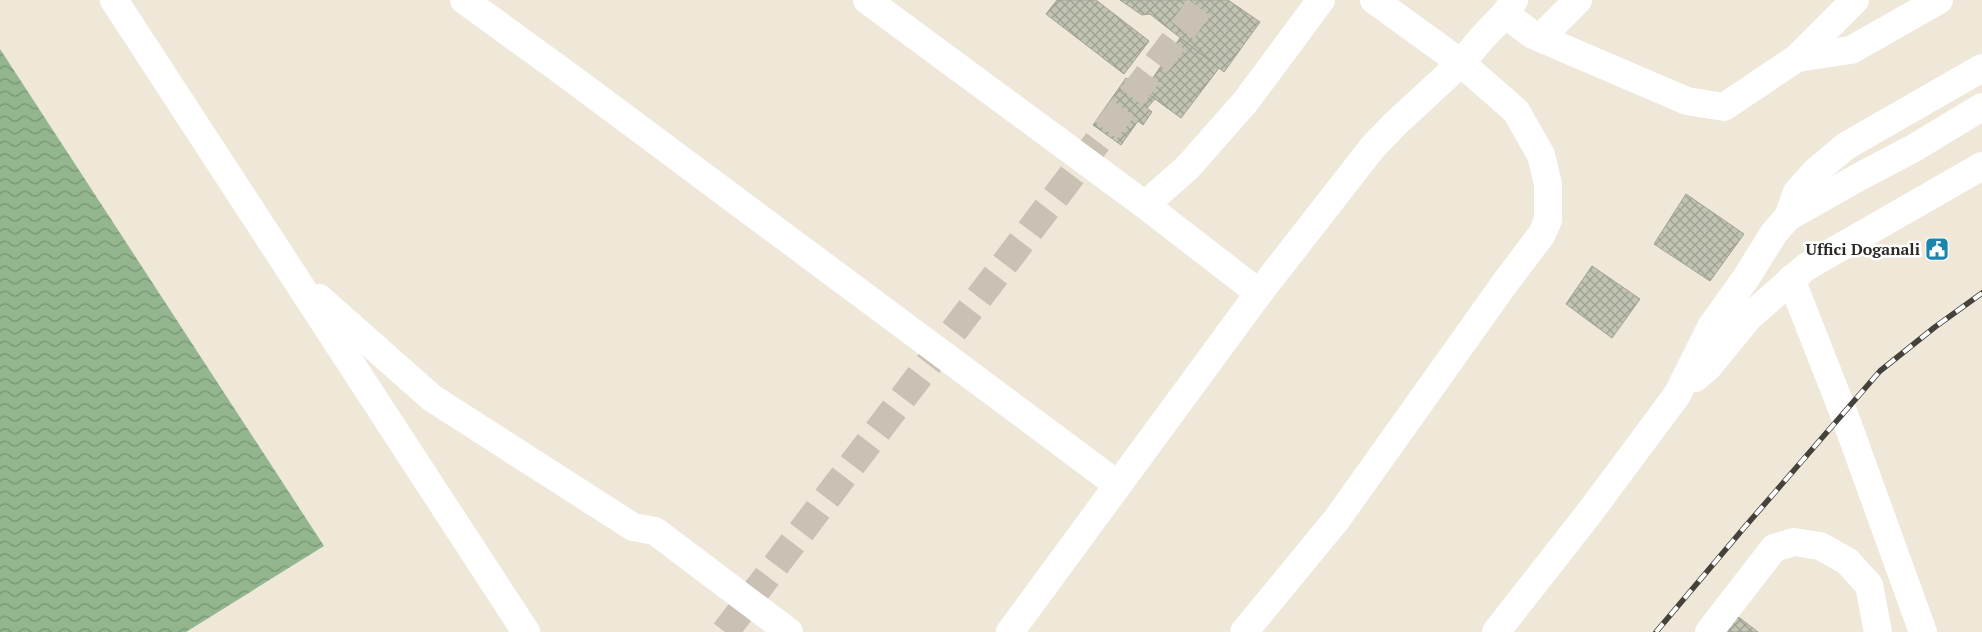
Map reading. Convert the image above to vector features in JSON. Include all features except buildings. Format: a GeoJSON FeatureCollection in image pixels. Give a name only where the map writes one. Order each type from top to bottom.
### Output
{"type":"FeatureCollection","features":[{"type":"Feature","properties":{"kind":"lane"},"geometry":{"type":"LineString","coordinates":[[114,0],[526,632]]}},
{"type":"Feature","properties":{"kind":"lane"},"geometry":{"type":"LineString","coordinates":[[464,0],[1083,457],[1118,485]]}},
{"type":"Feature","properties":{"kind":"lane"},"geometry":{"type":"LineString","coordinates":[[866,0],[1145,205],[1259,293]]}},
{"type":"Feature","properties":{"kind":"lane"},"geometry":{"type":"LineString","coordinates":[[1145,205],[1188,167],[1246,101],[1321,0]]}},
{"type":"Feature","properties":{"kind":"lane"},"geometry":{"type":"LineString","coordinates":[[1244,632],[1337,519],[1499,291],[1542,234],[1548,220],[1548,184],[1541,155],[1516,111],[1461,63],[1374,0]]}},
{"type":"Feature","properties":{"kind":"lane"},"geometry":{"type":"LineString","coordinates":[[1010,632],[1259,293],[1372,148],[1461,63],[1510,7],[1528,0]]}},
{"type":"Feature","properties":{"kind":"lane"},"geometry":{"type":"LineString","coordinates":[[1540,38],[1578,0]]}},
{"type":"Feature","properties":{"kind":"lane"},"geometry":{"type":"LineString","coordinates":[[1510,7],[1532,36],[1687,101],[1724,107],[1797,58],[1855,0]]}},
{"type":"Feature","properties":{"kind":"lane"},"geometry":{"type":"LineString","coordinates":[[1797,58],[1851,50],[1939,0]]}},
{"type":"Feature","properties":{"kind":"lane"},"geometry":{"type":"LineString","coordinates":[[1788,217],[1798,192],[1814,172],[1846,146],[1982,68]]}},
{"type":"Feature","properties":{"kind":"lane"},"geometry":{"type":"LineString","coordinates":[[1496,632],[1590,512],[1677,395],[1711,327],[1746,278],[1774,233],[1788,217],[1914,148],[1982,107]]}},
{"type":"Feature","properties":{"kind":"lane"},"geometry":{"type":"LineString","coordinates":[[1677,395],[1709,366],[1749,317],[1806,267],[1982,166]]}},
{"type":"Feature","properties":{"kind":"lane"},"geometry":{"type":"LineString","coordinates":[[292,274],[432,398],[633,527],[654,531],[789,632]]}},
{"type":"Feature","properties":{"kind":"lane"},"geometry":{"type":"LineString","coordinates":[[1791,279],[1826,366],[1920,622]]}},
{"type":"Feature","properties":{"kind":"lane"},"geometry":{"type":"LineString","coordinates":[[1709,632],[1774,548],[1794,542],[1820,546],[1847,561],[1869,585],[1878,632]]}},
{"type":"Feature","properties":{"kind":"lane"},"geometry":{"type":"LineString","coordinates":[[1869,585],[1902,572]]}},
{"type":"Feature","properties":{"kind":"water"},"geometry":{"type":"Polygon","coordinates":[[[0,49],[324,546],[186,632],[0,632],[0,49]]]}},
{"type":"Feature","properties":{"kind":"tunnel"},"geometry":{"type":"LineString","coordinates":[[725,632],[1205,0]]}},
{"type":"Feature","properties":{"kind":"railway"},"geometry":{"type":"LineString","coordinates":[[1656,632],[1880,371],[1935,327],[1982,293]]}},
{"type":"Feature","properties":{"kind":"place","name":"Uffici Doganali"},"geometry":{"type":"Point","coordinates":[1937,249]}}]}
